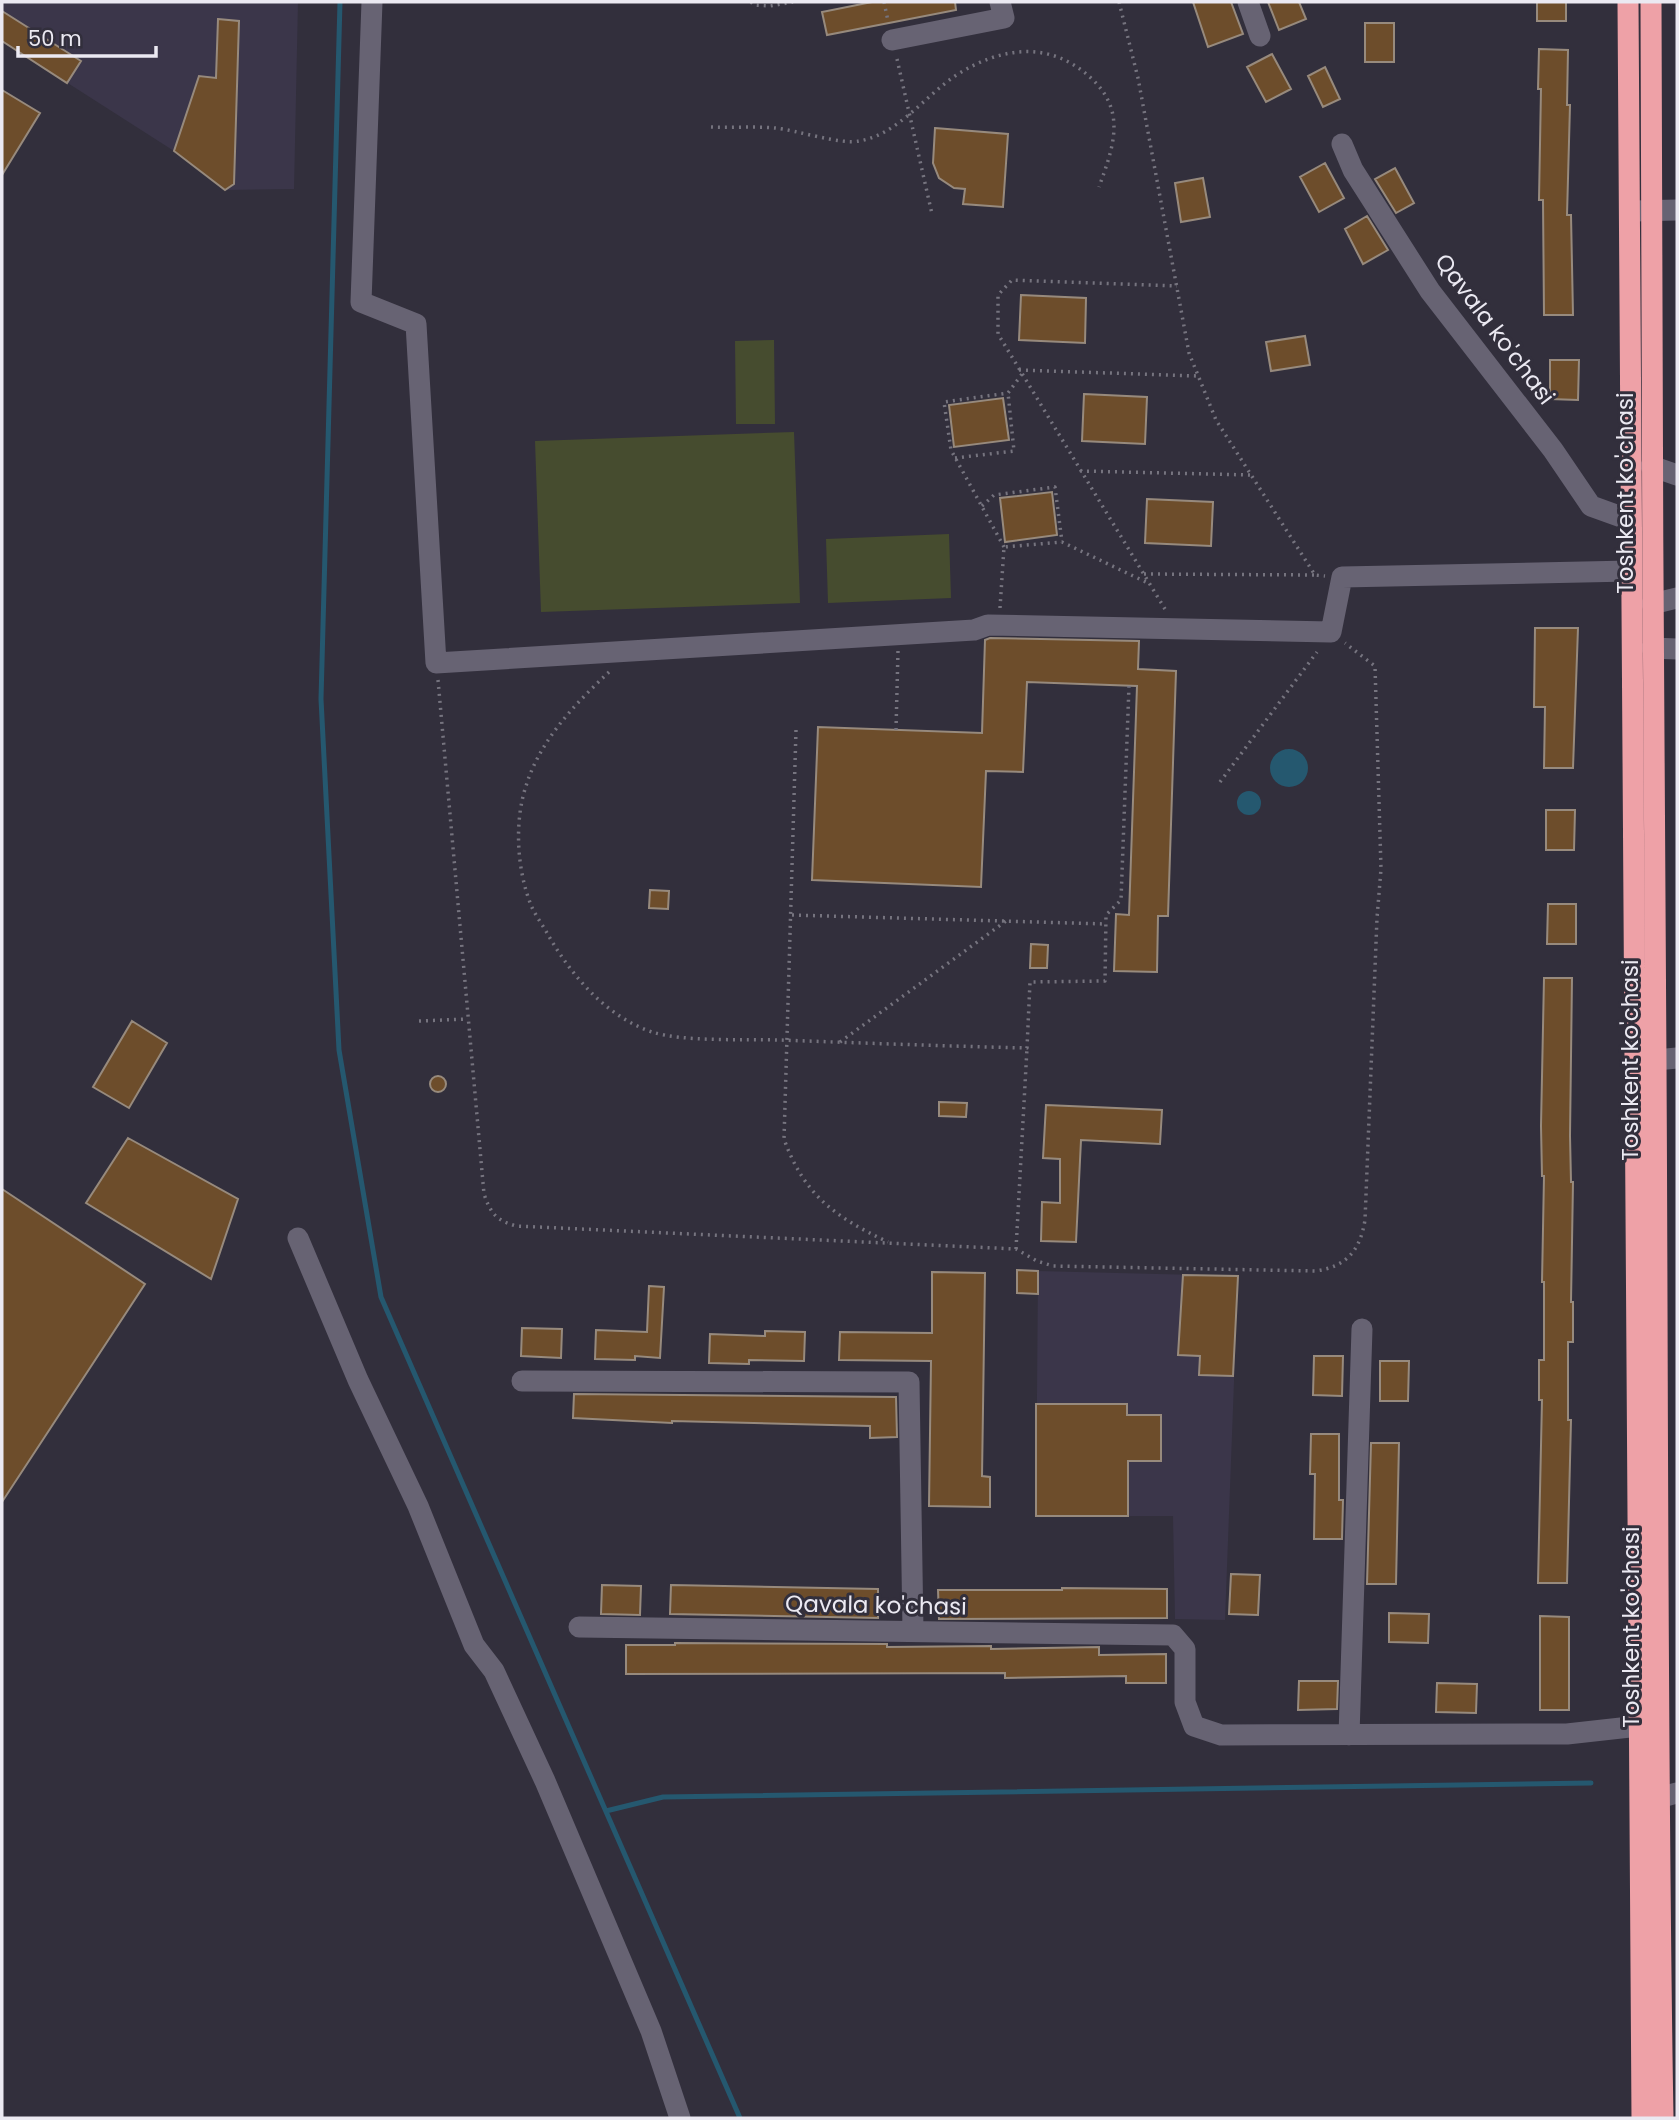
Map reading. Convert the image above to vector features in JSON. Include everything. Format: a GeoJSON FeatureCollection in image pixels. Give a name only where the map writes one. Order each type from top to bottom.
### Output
{"type":"FeatureCollection","features":[{"type":"Feature","properties":{"kind":"highway","name":"Toshkent ko'chasi"},"geometry":{"type":"LineString","coordinates":[[1628,2],[1642,2118]]}},
{"type":"Feature","properties":{"kind":"highway","name":"Toshkent ko'chasi"},"geometry":{"type":"LineString","coordinates":[[1651,2],[1652,648],[1667,1059],[1667,1796],[1663,2118]]}},
{"type":"Feature","properties":{"kind":"street"},"geometry":{"type":"LineString","coordinates":[[372,2],[361,302],[416,324],[436,663],[974,630],[988,625],[1331,632],[1342,577],[1630,571]]}},
{"type":"Feature","properties":{"kind":"street"},"geometry":{"type":"LineString","coordinates":[[892,40],[1004,18],[1000,2]]}},
{"type":"Feature","properties":{"kind":"street"},"geometry":{"type":"LineString","coordinates":[[1248,2],[1260,36]]}},
{"type":"Feature","properties":{"kind":"street","name":"Qavala ko'chasi"},"geometry":{"type":"LineString","coordinates":[[1342,144],[1353,170],[1430,291],[1553,450],[1591,506],[1630,520]]}},
{"type":"Feature","properties":{"kind":"street"},"geometry":{"type":"LineString","coordinates":[[1628,211],[1677,210]]}},
{"type":"Feature","properties":{"kind":"street"},"geometry":{"type":"LineString","coordinates":[[1651,466],[1677,475]]}},
{"type":"Feature","properties":{"kind":"street"},"geometry":{"type":"LineString","coordinates":[[1652,604],[1677,597]]}},
{"type":"Feature","properties":{"kind":"street"},"geometry":{"type":"LineString","coordinates":[[1652,648],[1677,649]]}},
{"type":"Feature","properties":{"kind":"street"},"geometry":{"type":"LineString","coordinates":[[298,1238],[358,1380],[418,1506],[474,1645],[494,1671],[545,1781],[651,2031],[680,2118]]}},
{"type":"Feature","properties":{"kind":"street"},"geometry":{"type":"LineString","coordinates":[[1362,1329],[1349,1735],[1567,1734],[1639,1726]]}},
{"type":"Feature","properties":{"kind":"street"},"geometry":{"type":"LineString","coordinates":[[522,1381],[909,1382],[913,1631]]}},
{"type":"Feature","properties":{"kind":"street","name":"Qavala ko'chasi"},"geometry":{"type":"LineString","coordinates":[[579,1627],[1173,1635],[1185,1649],[1185,1702],[1194,1726],[1221,1735],[1349,1735]]}},
{"type":"Feature","properties":{"kind":"path"},"geometry":{"type":"LineString","coordinates":[[751,2],[754,5],[770,6],[793,2]]}},
{"type":"Feature","properties":{"kind":"path"},"geometry":{"type":"LineString","coordinates":[[884,2],[932,214]]}},
{"type":"Feature","properties":{"kind":"path"},"geometry":{"type":"LineString","coordinates":[[1119,2],[1138,78],[1189,353],[1216,420],[1315,575]]}},
{"type":"Feature","properties":{"kind":"path"},"geometry":{"type":"LineString","coordinates":[[711,127],[775,128],[856,142],[878,137],[956,76],[991,59],[1024,50],[1052,55],[1078,67],[1105,92],[1115,121],[1112,150],[1099,187]]}},
{"type":"Feature","properties":{"kind":"path"},"geometry":{"type":"LineString","coordinates":[[1177,286],[1012,281],[998,295],[998,334],[1177,628]]}},
{"type":"Feature","properties":{"kind":"path"},"geometry":{"type":"LineString","coordinates":[[1020,372],[1198,376]]}},
{"type":"Feature","properties":{"kind":"path"},"geometry":{"type":"LineString","coordinates":[[955,458],[1014,451],[1008,393],[1020,372]]}},
{"type":"Feature","properties":{"kind":"path"},"geometry":{"type":"LineString","coordinates":[[999,625],[1004,547],[951,450],[944,402],[1008,393]]}},
{"type":"Feature","properties":{"kind":"path"},"geometry":{"type":"LineString","coordinates":[[1080,471],[1251,475]]}},
{"type":"Feature","properties":{"kind":"path"},"geometry":{"type":"LineString","coordinates":[[982,506],[995,495],[1055,487],[1062,541]]}},
{"type":"Feature","properties":{"kind":"path"},"geometry":{"type":"LineString","coordinates":[[1004,547],[1062,541],[1150,584]]}},
{"type":"Feature","properties":{"kind":"path"},"geometry":{"type":"LineString","coordinates":[[1144,575],[1342,577]]}},
{"type":"Feature","properties":{"kind":"path"},"geometry":{"type":"LineString","coordinates":[[436,663],[484,1194],[490,1211],[502,1222],[516,1226],[1016,1249],[1037,1261],[1053,1266],[1315,1271],[1330,1269],[1341,1263],[1354,1252],[1363,1236],[1381,869],[1375,666],[1331,632],[1220,782]]}},
{"type":"Feature","properties":{"kind":"path"},"geometry":{"type":"LineString","coordinates":[[896,730],[898,635]]}},
{"type":"Feature","properties":{"kind":"path"},"geometry":{"type":"LineString","coordinates":[[631,651],[580,699],[539,755],[525,787],[518,830],[522,872],[531,906],[559,954],[601,1002],[624,1019],[653,1032],[673,1035],[838,1044],[1027,1048]]}},
{"type":"Feature","properties":{"kind":"path"},"geometry":{"type":"LineString","coordinates":[[1016,1249],[1030,982],[1105,981],[1106,915],[1121,901],[1129,686]]}},
{"type":"Feature","properties":{"kind":"path"},"geometry":{"type":"LineString","coordinates":[[796,730],[784,1139],[792,1161],[807,1186],[828,1208],[854,1226],[890,1243]]}},
{"type":"Feature","properties":{"kind":"path"},"geometry":{"type":"LineString","coordinates":[[792,915],[1106,923]]}},
{"type":"Feature","properties":{"kind":"path"},"geometry":{"type":"LineString","coordinates":[[838,1044],[1006,921]]}},
{"type":"Feature","properties":{"kind":"path"},"geometry":{"type":"LineString","coordinates":[[419,1021],[468,1019]]}},
{"type":"Feature","properties":{"kind":"shaded area"},"geometry":{"type":"Polygon","coordinates":[[[2,2],[298,2],[294,189],[225,190],[174,151],[2,41],[2,2]]]}},
{"type":"Feature","properties":{"kind":"shaded area"},"geometry":{"type":"Polygon","coordinates":[[[1038,1271],[1238,1276],[1225,1620],[1175,1619],[1173,1516],[1036,1516],[1038,1271]]]}},
{"type":"Feature","properties":{"kind":"green space"},"geometry":{"type":"Polygon","coordinates":[[[774,340],[775,424],[736,424],[735,341],[774,340]]]}},
{"type":"Feature","properties":{"kind":"green space"},"geometry":{"type":"Polygon","coordinates":[[[794,432],[800,603],[541,612],[535,441],[794,432]]]}},
{"type":"Feature","properties":{"kind":"green space"},"geometry":{"type":"Polygon","coordinates":[[[949,534],[951,598],[828,603],[826,539],[949,534]]]}},
{"type":"Feature","properties":{"kind":"water"},"geometry":{"type":"Polygon","coordinates":[[[1289,749],[1303,754],[1308,768],[1303,782],[1289,787],[1275,782],[1270,768],[1275,754],[1289,749]]]}},
{"type":"Feature","properties":{"kind":"water"},"geometry":{"type":"Polygon","coordinates":[[[1249,791],[1258,794],[1261,803],[1258,812],[1249,815],[1240,812],[1237,803],[1240,794],[1249,791]]]}},
{"type":"Feature","properties":{"kind":"building"},"geometry":{"type":"Polygon","coordinates":[[[872,2],[955,2],[956,10],[827,35],[822,12],[872,2]]]}},
{"type":"Feature","properties":{"kind":"building"},"geometry":{"type":"Polygon","coordinates":[[[1193,2],[1231,2],[1243,34],[1208,47],[1193,2]]]}},
{"type":"Feature","properties":{"kind":"building"},"geometry":{"type":"Polygon","coordinates":[[[1268,2],[1299,2],[1306,19],[1279,30],[1268,2]]]}},
{"type":"Feature","properties":{"kind":"building"},"geometry":{"type":"Polygon","coordinates":[[[1537,2],[1566,2],[1566,21],[1537,21],[1537,2]]]}},
{"type":"Feature","properties":{"kind":"building"},"geometry":{"type":"Polygon","coordinates":[[[2,11],[81,61],[67,83],[2,41],[2,11]]]}},
{"type":"Feature","properties":{"kind":"building"},"geometry":{"type":"Polygon","coordinates":[[[218,19],[239,21],[234,184],[225,190],[174,151],[199,76],[216,78],[218,19]]]}},
{"type":"Feature","properties":{"kind":"building"},"geometry":{"type":"Polygon","coordinates":[[[1365,23],[1394,23],[1394,62],[1365,62],[1365,23]]]}},
{"type":"Feature","properties":{"kind":"building"},"geometry":{"type":"Polygon","coordinates":[[[1539,49],[1568,50],[1567,105],[1570,105],[1567,215],[1571,215],[1573,315],[1544,315],[1543,200],[1539,200],[1539,49]]]}},
{"type":"Feature","properties":{"kind":"building"},"geometry":{"type":"Polygon","coordinates":[[[1272,54],[1291,89],[1266,102],[1247,67],[1272,54]]]}},
{"type":"Feature","properties":{"kind":"building"},"geometry":{"type":"Polygon","coordinates":[[[1325,67],[1340,99],[1323,107],[1308,76],[1325,67]]]}},
{"type":"Feature","properties":{"kind":"building"},"geometry":{"type":"Polygon","coordinates":[[[2,90],[40,113],[2,175],[2,90]]]}},
{"type":"Feature","properties":{"kind":"building"},"geometry":{"type":"Polygon","coordinates":[[[935,128],[1008,134],[1003,207],[963,204],[965,189],[954,188],[939,178],[933,163],[935,128]]]}},
{"type":"Feature","properties":{"kind":"building"},"geometry":{"type":"Polygon","coordinates":[[[1325,163],[1344,198],[1319,212],[1300,177],[1325,163]]]}},
{"type":"Feature","properties":{"kind":"building"},"geometry":{"type":"Polygon","coordinates":[[[1395,168],[1414,203],[1396,213],[1375,179],[1395,168]]]}},
{"type":"Feature","properties":{"kind":"building"},"geometry":{"type":"Polygon","coordinates":[[[1203,178],[1210,217],[1181,222],[1175,183],[1203,178]]]}},
{"type":"Feature","properties":{"kind":"building"},"geometry":{"type":"Polygon","coordinates":[[[1367,216],[1388,250],[1363,264],[1345,229],[1367,216]]]}},
{"type":"Feature","properties":{"kind":"building"},"geometry":{"type":"Polygon","coordinates":[[[1021,295],[1086,298],[1085,343],[1019,340],[1021,295]]]}},
{"type":"Feature","properties":{"kind":"building"},"geometry":{"type":"Polygon","coordinates":[[[1305,336],[1310,365],[1271,371],[1266,342],[1305,336]]]}},
{"type":"Feature","properties":{"kind":"building"},"geometry":{"type":"Polygon","coordinates":[[[1550,360],[1579,360],[1578,400],[1550,399],[1550,360]]]}},
{"type":"Feature","properties":{"kind":"building"},"geometry":{"type":"Polygon","coordinates":[[[1084,394],[1147,397],[1145,444],[1082,441],[1084,394]]]}},
{"type":"Feature","properties":{"kind":"building"},"geometry":{"type":"Polygon","coordinates":[[[1003,398],[1009,440],[954,447],[949,405],[1003,398]]]}},
{"type":"Feature","properties":{"kind":"building"},"geometry":{"type":"Polygon","coordinates":[[[1052,492],[1057,535],[1005,542],[1000,498],[1052,492]]]}},
{"type":"Feature","properties":{"kind":"building"},"geometry":{"type":"Polygon","coordinates":[[[1147,499],[1213,502],[1211,546],[1145,543],[1147,499]]]}},
{"type":"Feature","properties":{"kind":"building"},"geometry":{"type":"Polygon","coordinates":[[[1535,628],[1578,628],[1573,768],[1544,768],[1545,707],[1534,707],[1535,628]]]}},
{"type":"Feature","properties":{"kind":"building"},"geometry":{"type":"Polygon","coordinates":[[[985,640],[1139,641],[1138,669],[1176,671],[1168,916],[1158,916],[1157,972],[1114,971],[1116,914],[1129,915],[1137,686],[1027,682],[1023,772],[986,771],[981,887],[812,880],[818,727],[982,733],[985,640]]]}},
{"type":"Feature","properties":{"kind":"building"},"geometry":{"type":"Polygon","coordinates":[[[1546,810],[1575,810],[1574,850],[1546,850],[1546,810]]]}},
{"type":"Feature","properties":{"kind":"building"},"geometry":{"type":"Polygon","coordinates":[[[650,890],[669,891],[668,909],[649,908],[650,890]]]}},
{"type":"Feature","properties":{"kind":"building"},"geometry":{"type":"Polygon","coordinates":[[[1548,904],[1576,904],[1576,944],[1547,944],[1548,904]]]}},
{"type":"Feature","properties":{"kind":"building"},"geometry":{"type":"Polygon","coordinates":[[[1031,944],[1048,945],[1047,968],[1030,968],[1031,944]]]}},
{"type":"Feature","properties":{"kind":"building"},"geometry":{"type":"Polygon","coordinates":[[[1544,978],[1572,978],[1570,1136],[1573,1182],[1573,1342],[1568,1342],[1568,1420],[1571,1420],[1567,1583],[1538,1583],[1542,1400],[1539,1400],[1539,1360],[1544,1360],[1544,1176],[1541,1126],[1544,978]]]}},
{"type":"Feature","properties":{"kind":"building"},"geometry":{"type":"Polygon","coordinates":[[[132,1021],[167,1043],[129,1108],[93,1087],[132,1021]]]}},
{"type":"Feature","properties":{"kind":"building"},"geometry":{"type":"Polygon","coordinates":[[[438,1076],[444,1078],[444,1090],[438,1092],[432,1090],[430,1084],[432,1078],[438,1076]]]}},
{"type":"Feature","properties":{"kind":"building"},"geometry":{"type":"Polygon","coordinates":[[[939,1102],[967,1103],[966,1117],[939,1116],[939,1102]]]}},
{"type":"Feature","properties":{"kind":"building"},"geometry":{"type":"Polygon","coordinates":[[[1046,1105],[1162,1110],[1160,1144],[1081,1140],[1076,1242],[1041,1241],[1042,1202],[1060,1203],[1060,1159],[1043,1158],[1046,1105]]]}},
{"type":"Feature","properties":{"kind":"building"},"geometry":{"type":"Polygon","coordinates":[[[128,1138],[238,1199],[211,1279],[86,1203],[128,1138]]]}},
{"type":"Feature","properties":{"kind":"building"},"geometry":{"type":"Polygon","coordinates":[[[2,1189],[145,1284],[2,1502],[2,1189]]]}},
{"type":"Feature","properties":{"kind":"building"},"geometry":{"type":"Polygon","coordinates":[[[1017,1270],[1038,1271],[1038,1294],[1017,1293],[1017,1270]]]}},
{"type":"Feature","properties":{"kind":"building"},"geometry":{"type":"Polygon","coordinates":[[[932,1272],[985,1273],[982,1476],[990,1477],[990,1507],[929,1506],[931,1361],[839,1360],[840,1332],[932,1333],[932,1272]]]}},
{"type":"Feature","properties":{"kind":"building"},"geometry":{"type":"Polygon","coordinates":[[[1183,1275],[1238,1276],[1233,1376],[1199,1375],[1200,1356],[1178,1355],[1183,1275]]]}},
{"type":"Feature","properties":{"kind":"building"},"geometry":{"type":"Polygon","coordinates":[[[649,1286],[664,1287],[660,1358],[635,1356],[635,1360],[595,1359],[596,1330],[647,1332],[649,1286]]]}},
{"type":"Feature","properties":{"kind":"building"},"geometry":{"type":"Polygon","coordinates":[[[522,1328],[562,1329],[561,1358],[521,1356],[522,1328]]]}},
{"type":"Feature","properties":{"kind":"building"},"geometry":{"type":"Polygon","coordinates":[[[765,1331],[805,1332],[804,1361],[749,1360],[749,1364],[709,1363],[710,1334],[765,1336],[765,1331]]]}},
{"type":"Feature","properties":{"kind":"building"},"geometry":{"type":"Polygon","coordinates":[[[1314,1356],[1343,1356],[1342,1396],[1313,1395],[1314,1356]]]}},
{"type":"Feature","properties":{"kind":"building"},"geometry":{"type":"Polygon","coordinates":[[[1380,1361],[1409,1361],[1408,1401],[1380,1401],[1380,1361]]]}},
{"type":"Feature","properties":{"kind":"building"},"geometry":{"type":"Polygon","coordinates":[[[574,1394],[896,1397],[897,1437],[870,1438],[870,1426],[672,1423],[573,1418],[574,1394]]]}},
{"type":"Feature","properties":{"kind":"building"},"geometry":{"type":"Polygon","coordinates":[[[1036,1404],[1127,1404],[1127,1415],[1161,1415],[1161,1461],[1128,1461],[1128,1516],[1036,1516],[1036,1404]]]}},
{"type":"Feature","properties":{"kind":"building"},"geometry":{"type":"Polygon","coordinates":[[[1311,1434],[1339,1434],[1339,1500],[1343,1500],[1342,1539],[1314,1539],[1315,1474],[1310,1474],[1311,1434]]]}},
{"type":"Feature","properties":{"kind":"building"},"geometry":{"type":"Polygon","coordinates":[[[1371,1443],[1399,1443],[1396,1584],[1367,1584],[1371,1443]]]}},
{"type":"Feature","properties":{"kind":"building"},"geometry":{"type":"Polygon","coordinates":[[[1231,1574],[1260,1575],[1258,1615],[1229,1614],[1231,1574]]]}},
{"type":"Feature","properties":{"kind":"building"},"geometry":{"type":"Polygon","coordinates":[[[602,1585],[641,1586],[640,1615],[601,1614],[602,1585]]]}},
{"type":"Feature","properties":{"kind":"building"},"geometry":{"type":"Polygon","coordinates":[[[671,1585],[878,1589],[878,1618],[670,1614],[671,1585]]]}},
{"type":"Feature","properties":{"kind":"building"},"geometry":{"type":"Polygon","coordinates":[[[1167,1589],[1167,1618],[939,1619],[938,1590],[1167,1589]]]}},
{"type":"Feature","properties":{"kind":"building"},"geometry":{"type":"Polygon","coordinates":[[[1389,1613],[1429,1614],[1428,1643],[1389,1642],[1389,1613]]]}},
{"type":"Feature","properties":{"kind":"building"},"geometry":{"type":"Polygon","coordinates":[[[1540,1616],[1569,1617],[1569,1710],[1540,1710],[1540,1616]]]}},
{"type":"Feature","properties":{"kind":"building"},"geometry":{"type":"Polygon","coordinates":[[[887,1644],[887,1647],[991,1646],[991,1649],[1099,1647],[1099,1655],[1166,1654],[1166,1683],[1126,1683],[1126,1676],[1005,1678],[1005,1673],[626,1674],[626,1645],[887,1644]]]}},
{"type":"Feature","properties":{"kind":"building"},"geometry":{"type":"Polygon","coordinates":[[[1299,1681],[1338,1681],[1337,1709],[1298,1710],[1299,1681]]]}},
{"type":"Feature","properties":{"kind":"building"},"geometry":{"type":"Polygon","coordinates":[[[1437,1683],[1477,1684],[1476,1713],[1436,1712],[1437,1683]]]}},
{"type":"Feature","properties":{"kind":"waterway"},"geometry":{"type":"LineString","coordinates":[[340,2],[321,699],[339,1050],[381,1297],[740,2118]]}},
{"type":"Feature","properties":{"kind":"waterway"},"geometry":{"type":"LineString","coordinates":[[606,1811],[663,1797],[1591,1783]]}}]}
